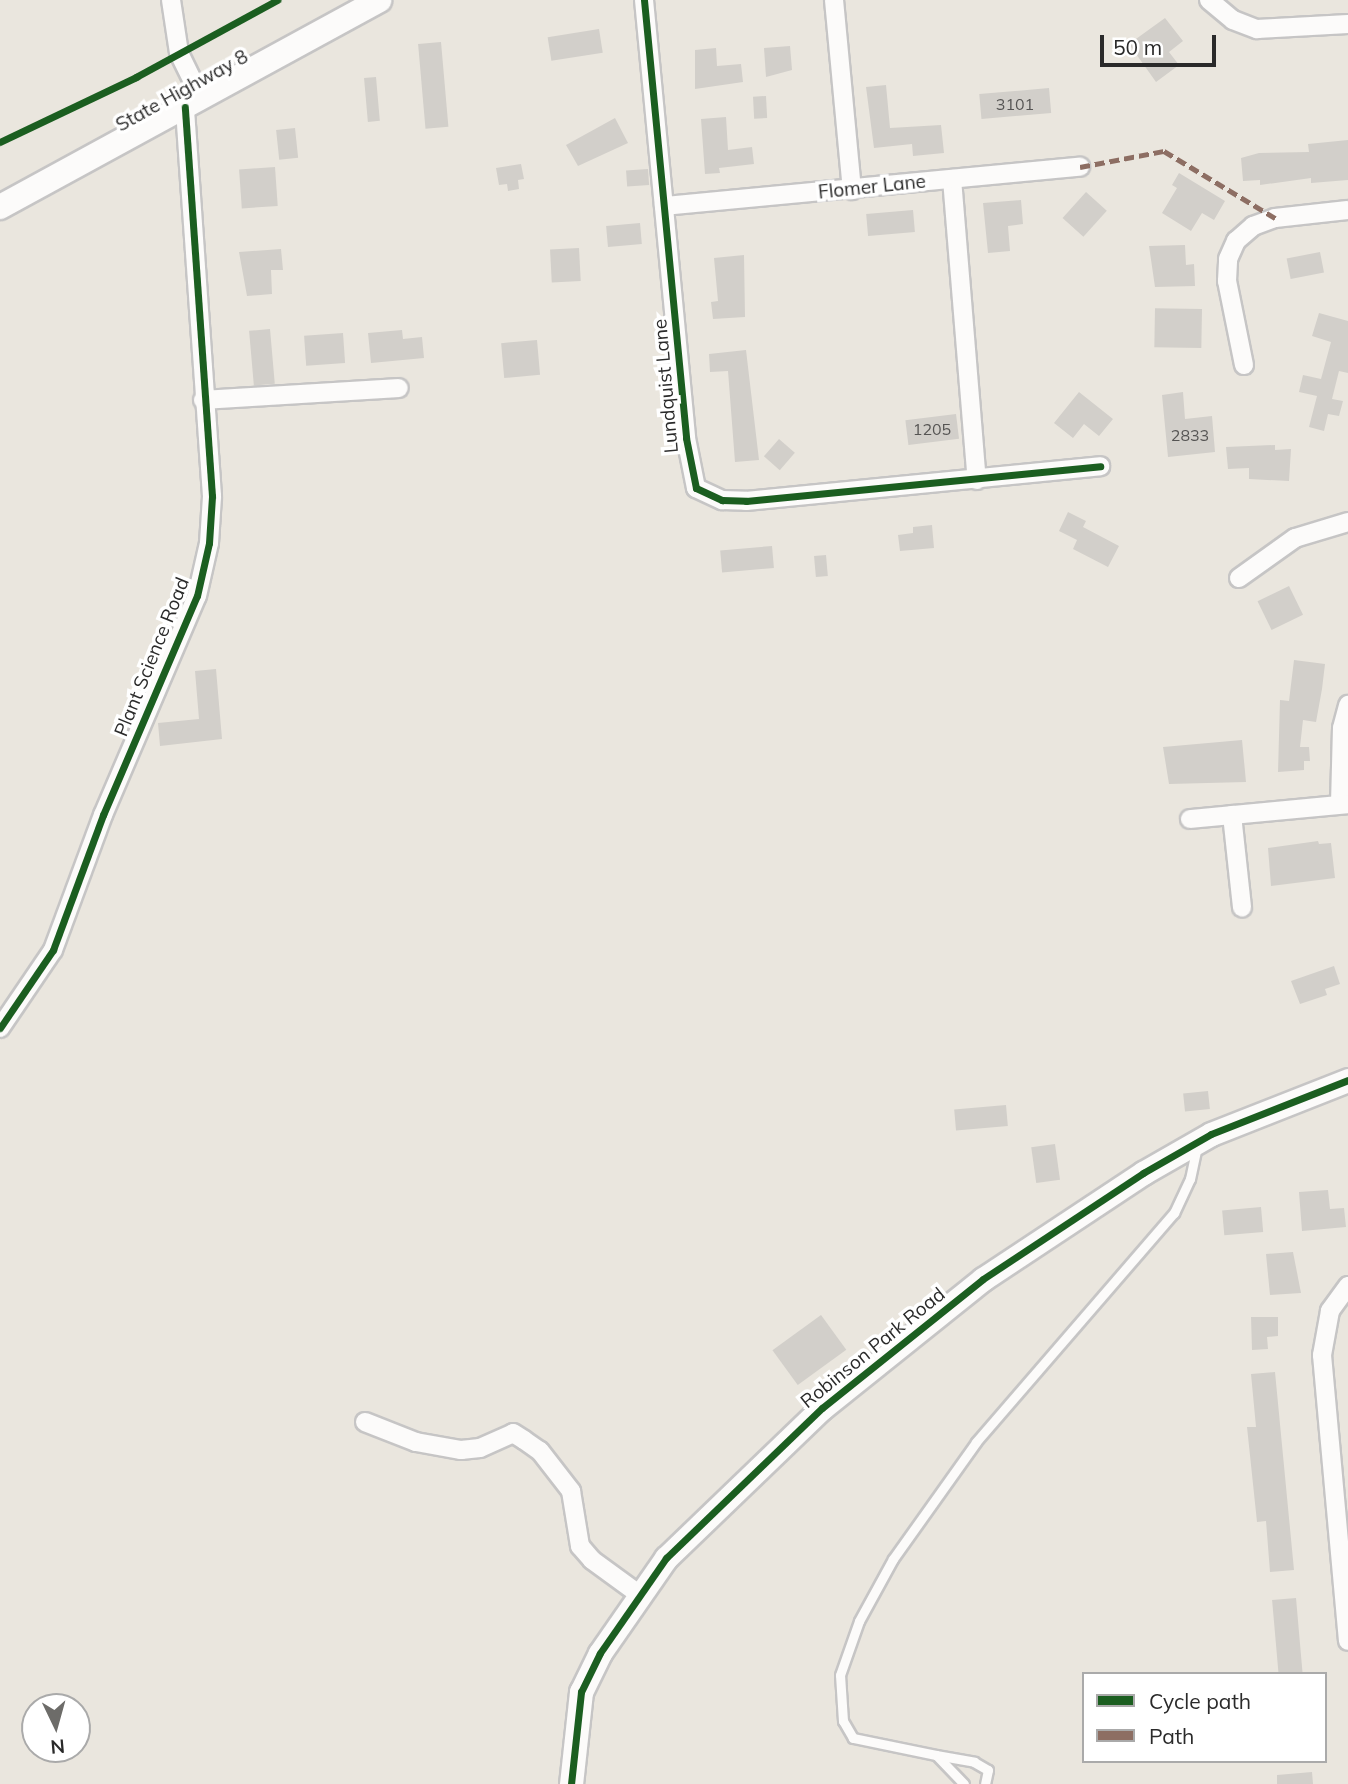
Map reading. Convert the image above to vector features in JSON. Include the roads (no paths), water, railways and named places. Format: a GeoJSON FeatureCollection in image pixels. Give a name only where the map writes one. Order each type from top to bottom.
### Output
{"type":"FeatureCollection","features":[{"type":"Feature","properties":{"kind":"main road","name":"State Highway 8"},"geometry":{"type":"LineString","coordinates":[[0,207],[379,0]]}},
{"type":"Feature","properties":{"kind":"street"},"geometry":{"type":"LineString","coordinates":[[171,0],[179,54],[193,102]]}},
{"type":"Feature","properties":{"kind":"street","name":"Lundquist Lane"},"geometry":{"type":"LineString","coordinates":[[644,0],[686,438],[696,488],[722,500],[746,501],[1100,466]]}},
{"type":"Feature","properties":{"kind":"street"},"geometry":{"type":"LineString","coordinates":[[834,0],[852,190]]}},
{"type":"Feature","properties":{"kind":"street"},"geometry":{"type":"LineString","coordinates":[[1209,0],[1234,20],[1278,31],[1348,24]]}},
{"type":"Feature","properties":{"kind":"street","name":"Plant Science Road"},"geometry":{"type":"LineString","coordinates":[[0,1028],[5,1009],[53,950],[103,815],[197,596],[209,543],[212,496],[203,400],[193,102]]}},
{"type":"Feature","properties":{"kind":"street","name":"Flomer Lane"},"geometry":{"type":"LineString","coordinates":[[664,206],[1080,167]]}},
{"type":"Feature","properties":{"kind":"street"},"geometry":{"type":"LineString","coordinates":[[952,179],[977,480]]}},
{"type":"Feature","properties":{"kind":"street"},"geometry":{"type":"LineString","coordinates":[[1244,365],[1227,281],[1228,259],[1236,241],[1253,226],[1275,218],[1348,210]]}},
{"type":"Feature","properties":{"kind":"street"},"geometry":{"type":"LineString","coordinates":[[203,400],[399,388]]}},
{"type":"Feature","properties":{"kind":"street"},"geometry":{"type":"LineString","coordinates":[[1238,578],[1275,548],[1312,529],[1348,522]]}},
{"type":"Feature","properties":{"kind":"street"},"geometry":{"type":"LineString","coordinates":[[1190,818],[1344,804],[1342,728],[1348,705]]}},
{"type":"Feature","properties":{"kind":"street"},"geometry":{"type":"LineString","coordinates":[[1232,815],[1242,907]]}},
{"type":"Feature","properties":{"kind":"street","name":"Robinson Park Road"},"geometry":{"type":"LineString","coordinates":[[570,1784],[581,1692],[600,1653],[666,1558],[822,1408],[983,1279],[1198,1141],[1348,1080]]}},
{"type":"Feature","properties":{"kind":"street"},"geometry":{"type":"LineString","coordinates":[[1348,1286],[1330,1311],[1322,1355],[1348,1641]]}},
{"type":"Feature","properties":{"kind":"street"},"geometry":{"type":"LineString","coordinates":[[365,1422],[416,1442],[461,1450],[480,1448],[513,1433],[540,1451],[571,1491],[580,1546],[592,1560],[640,1595]]}},
{"type":"Feature","properties":{"kind":"lane"},"geometry":{"type":"LineString","coordinates":[[985,1784],[988,1770],[974,1762],[853,1738],[843,1721],[840,1675],[851,1639],[893,1559],[976,1442],[1174,1213],[1190,1179],[1198,1141]]}},
{"type":"Feature","properties":{"kind":"lane"},"geometry":{"type":"LineString","coordinates":[[936,1755],[964,1784]]}}]}
